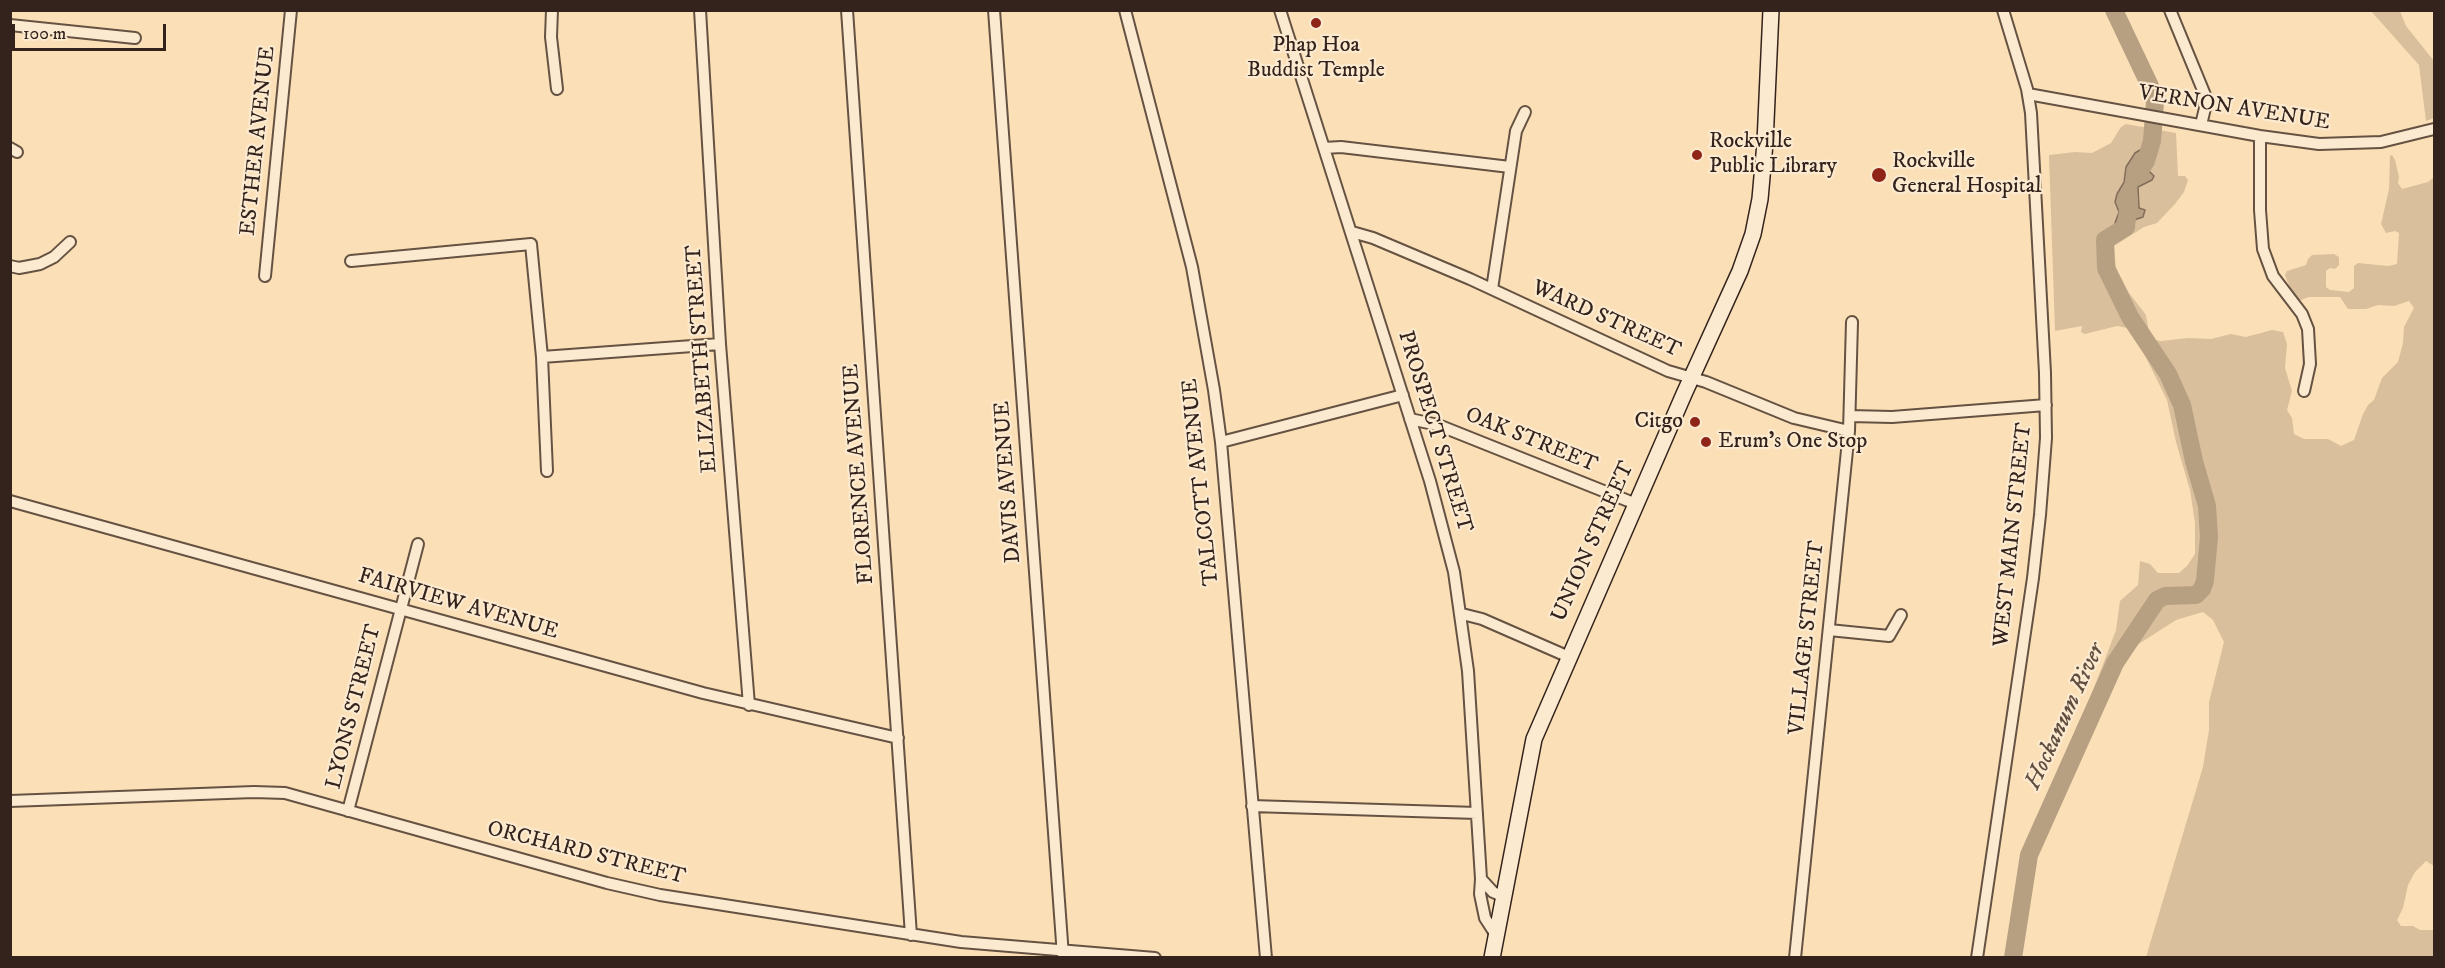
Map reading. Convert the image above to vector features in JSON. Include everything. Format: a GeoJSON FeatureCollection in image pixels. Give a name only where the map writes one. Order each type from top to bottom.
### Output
{"type":"FeatureCollection","features":[{"type":"Feature","properties":{"kind":"main road","name":"UNION STREET"},"geometry":{"type":"LineString","coordinates":[[1492,957],[1531,748],[1635,504],[1740,271],[1753,234],[1760,198],[1765,143],[1771,10]]}},
{"type":"Feature","properties":{"kind":"street","name":"ESTHER AVENUE"},"geometry":{"type":"LineString","coordinates":[[265,276],[291,10]]}},
{"type":"Feature","properties":{"kind":"street"},"geometry":{"type":"LineString","coordinates":[[552,10],[551,36],[557,89]]}},
{"type":"Feature","properties":{"kind":"street","name":"ELIZABETH STREET"},"geometry":{"type":"LineString","coordinates":[[700,10],[720,344],[749,705]]}},
{"type":"Feature","properties":{"kind":"street","name":"FLORENCE AVENUE"},"geometry":{"type":"LineString","coordinates":[[847,10],[911,935]]}},
{"type":"Feature","properties":{"kind":"street","name":"DAVIS AVENUE"},"geometry":{"type":"LineString","coordinates":[[994,10],[1062,954]]}},
{"type":"Feature","properties":{"kind":"street","name":"TALCOTT AVENUE"},"geometry":{"type":"LineString","coordinates":[[1125,10],[1192,267],[1221,442],[1266,957]]}},
{"type":"Feature","properties":{"kind":"street","name":"PROSPECT STREET"},"geometry":{"type":"LineString","coordinates":[[1280,10],[1352,232],[1442,524],[1461,614],[1469,682],[1480,894],[1483,914],[1497,935]]}},
{"type":"Feature","properties":{"kind":"street","name":"WEST MAIN STREET"},"geometry":{"type":"LineString","coordinates":[[1977,957],[2035,557],[2043,484],[2046,405],[2034,159],[2028,94],[2003,10]]}},
{"type":"Feature","properties":{"kind":"street"},"geometry":{"type":"LineString","coordinates":[[2170,10],[2205,94],[2201,125]]}},
{"type":"Feature","properties":{"kind":"street"},"geometry":{"type":"LineString","coordinates":[[10,25],[135,38]]}},
{"type":"Feature","properties":{"kind":"street","name":"VERNON AVENUE"},"geometry":{"type":"LineString","coordinates":[[2028,94],[2260,136],[2319,144],[2391,141],[2434,129]]}},
{"type":"Feature","properties":{"kind":"street"},"geometry":{"type":"LineString","coordinates":[[1492,289],[1516,132],[1525,112]]}},
{"type":"Feature","properties":{"kind":"street"},"geometry":{"type":"LineString","coordinates":[[2260,136],[2260,210],[2263,249],[2273,276],[2302,314],[2308,328],[2310,363],[2304,391]]}},
{"type":"Feature","properties":{"kind":"street"},"geometry":{"type":"LineString","coordinates":[[1324,148],[1341,147],[1510,167]]}},
{"type":"Feature","properties":{"kind":"street","name":"WARD STREET"},"geometry":{"type":"LineString","coordinates":[[1352,232],[1383,242],[1492,289],[1661,368],[1794,418],[1849,431]]}},
{"type":"Feature","properties":{"kind":"street"},"geometry":{"type":"LineString","coordinates":[[10,266],[19,268],[40,264],[54,257],[70,242]]}},
{"type":"Feature","properties":{"kind":"street"},"geometry":{"type":"LineString","coordinates":[[351,261],[531,244],[542,357],[547,471]]}},
{"type":"Feature","properties":{"kind":"street","name":"VILLAGE STREET"},"geometry":{"type":"LineString","coordinates":[[1795,957],[1849,431],[1852,322]]}},
{"type":"Feature","properties":{"kind":"street"},"geometry":{"type":"LineString","coordinates":[[542,357],[720,344]]}},
{"type":"Feature","properties":{"kind":"street"},"geometry":{"type":"LineString","coordinates":[[1221,442],[1403,395]]}},
{"type":"Feature","properties":{"kind":"street"},"geometry":{"type":"LineString","coordinates":[[1850,416],[1909,416],[2046,405]]}},
{"type":"Feature","properties":{"kind":"street","name":"OAK STREET"},"geometry":{"type":"LineString","coordinates":[[1410,419],[1430,422],[1635,504]]}},
{"type":"Feature","properties":{"kind":"street","name":"FAIRVIEW AVENUE"},"geometry":{"type":"LineString","coordinates":[[10,501],[749,705],[898,738]]}},
{"type":"Feature","properties":{"kind":"street","name":"LYONS STREET"},"geometry":{"type":"LineString","coordinates":[[348,811],[418,544]]}},
{"type":"Feature","properties":{"kind":"street"},"geometry":{"type":"LineString","coordinates":[[1461,614],[1482,619],[1569,657]]}},
{"type":"Feature","properties":{"kind":"street"},"geometry":{"type":"LineString","coordinates":[[1828,630],[1889,636],[1901,615]]}},
{"type":"Feature","properties":{"kind":"street","name":"ORCHARD STREET"},"geometry":{"type":"LineString","coordinates":[[10,801],[267,791],[292,795],[639,891],[971,943],[1062,954],[1155,957]]}},
{"type":"Feature","properties":{"kind":"street"},"geometry":{"type":"LineString","coordinates":[[1252,806],[1477,813]]}},
{"type":"Feature","properties":{"kind":"street"},"geometry":{"type":"LineString","coordinates":[[1481,879],[1493,892],[1504,897]]}},
{"type":"Feature","properties":{"kind":"shaded area"},"geometry":{"type":"Polygon","coordinates":[[[2371,11],[2400,11],[2406,26],[2434,61],[2434,118],[2426,121],[2419,65],[2371,11]]]}},
{"type":"Feature","properties":{"kind":"shaded area"},"geometry":{"type":"Polygon","coordinates":[[[2126,124],[2176,133],[2178,176],[2185,176],[2188,180],[2184,192],[2157,223],[2144,227],[2114,246],[2116,268],[2129,293],[2146,315],[2150,339],[2161,341],[2188,338],[2211,339],[2231,334],[2246,337],[2272,330],[2283,332],[2287,344],[2285,368],[2292,391],[2287,410],[2292,418],[2294,434],[2304,439],[2328,439],[2341,446],[2354,440],[2363,414],[2374,400],[2382,378],[2398,362],[2404,327],[2414,308],[2409,301],[2394,306],[2378,305],[2366,309],[2348,309],[2340,297],[2309,297],[2298,301],[2292,294],[2285,275],[2287,271],[2306,265],[2312,255],[2334,254],[2339,257],[2339,265],[2335,269],[2330,268],[2326,271],[2326,287],[2330,290],[2349,292],[2354,288],[2354,266],[2358,263],[2388,266],[2397,264],[2399,233],[2395,231],[2386,233],[2381,224],[2389,189],[2390,156],[2392,155],[2395,160],[2398,183],[2402,189],[2428,182],[2434,177],[2434,866],[2426,861],[2415,872],[2408,885],[2403,908],[2397,920],[2401,926],[2434,930],[2434,957],[2146,957],[2203,767],[2209,730],[2209,702],[2224,642],[2213,620],[2203,612],[2176,620],[2134,647],[2121,646],[2111,660],[2092,708],[2087,717],[2083,717],[2116,630],[2120,601],[2138,585],[2140,561],[2150,564],[2158,573],[2179,573],[2195,554],[2195,523],[2190,490],[2167,400],[2132,329],[2117,326],[2085,334],[2081,332],[2082,326],[2055,331],[2049,155],[2092,153],[2111,143],[2121,127],[2126,124]],[[2149,151],[2124,179],[2117,194],[2115,203],[2119,212],[2116,226],[2143,217],[2143,209],[2139,208],[2138,187],[2154,175],[2149,171],[2149,151]]]}},
{"type":"Feature","properties":{"kind":"shaded area"},"geometry":{"type":"Polygon","coordinates":[[[2140,150],[2149,151],[2149,171],[2154,176],[2152,180],[2138,187],[2139,208],[2145,210],[2143,217],[2116,226],[2119,212],[2115,202],[2117,194],[2124,182],[2126,167],[2135,153],[2140,150]]]}},
{"type":"Feature","properties":{"kind":"waterway","name":"Hockanum River"},"geometry":{"type":"LineString","coordinates":[[2114,10],[2150,86],[2155,102],[2152,141],[2146,161],[2138,173]]}},
{"type":"Feature","properties":{"kind":"waterway","name":"Hockanum River"},"geometry":{"type":"LineString","coordinates":[[2013,958],[2029,855],[2115,663],[2157,600],[2165,596],[2196,595],[2202,589],[2205,581],[2209,537],[2207,506],[2194,461],[2182,405],[2168,374],[2130,317],[2106,268],[2105,240],[2126,227],[2129,199]]}},
{"type":"Feature","properties":{"kind":"place","name":"Phap Hoa Buddist Temple"},"geometry":{"type":"Point","coordinates":[1316,23]}},
{"type":"Feature","properties":{"kind":"place","name":"Rockville Public Library"},"geometry":{"type":"Point","coordinates":[1697,155]}},
{"type":"Feature","properties":{"kind":"place","name":"Rockville General Hospital"},"geometry":{"type":"Point","coordinates":[1879,175]}},
{"type":"Feature","properties":{"kind":"place","name":"Citgo"},"geometry":{"type":"Point","coordinates":[1695,422]}},
{"type":"Feature","properties":{"kind":"place","name":"Erum's One Stop"},"geometry":{"type":"Point","coordinates":[1706,442]}}]}
